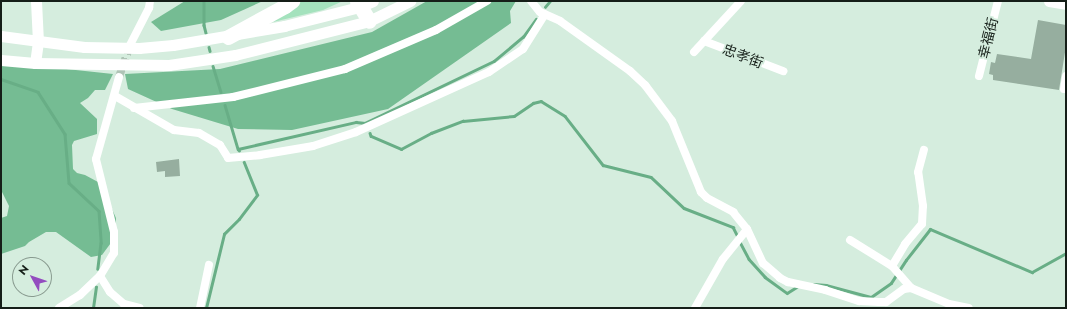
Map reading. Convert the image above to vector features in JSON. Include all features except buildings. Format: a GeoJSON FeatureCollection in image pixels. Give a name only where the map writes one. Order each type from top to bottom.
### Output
{"type":"FeatureCollection","features":[{"type":"Feature","properties":{"kind":"highway"},"geometry":{"type":"LineString","coordinates":[[228,37],[292,1]]}},
{"type":"Feature","properties":{"kind":"highway"},"geometry":{"type":"LineString","coordinates":[[365,3],[369,21]]}},
{"type":"Feature","properties":{"kind":"main road"},"geometry":{"type":"LineString","coordinates":[[35,63],[38,42],[36,1]]}},
{"type":"Feature","properties":{"kind":"main road"},"geometry":{"type":"LineString","coordinates":[[1,60],[35,63],[169,65],[236,55],[369,21],[410,1]]}},
{"type":"Feature","properties":{"kind":"main road"},"geometry":{"type":"LineString","coordinates":[[1049,1],[1066,4]]}},
{"type":"Feature","properties":{"kind":"main road"},"geometry":{"type":"LineString","coordinates":[[1,36],[84,47],[139,48],[173,45],[228,37],[284,26],[365,3]]}},
{"type":"Feature","properties":{"kind":"street"},"geometry":{"type":"LineString","coordinates":[[130,45],[149,8],[150,1]]}},
{"type":"Feature","properties":{"kind":"street"},"geometry":{"type":"LineString","coordinates":[[134,108],[233,98],[345,69],[436,30],[487,1]]}},
{"type":"Feature","properties":{"kind":"street"},"geometry":{"type":"LineString","coordinates":[[531,1],[540,12],[560,21],[630,71],[645,85],[672,121],[701,192],[707,198],[733,212],[763,263],[780,278],[798,285],[825,290],[859,301],[886,302],[904,288],[911,288]]}},
{"type":"Feature","properties":{"kind":"street","name":"忠孝街"},"geometry":{"type":"LineString","coordinates":[[694,52],[741,1]]}},
{"type":"Feature","properties":{"kind":"street","name":"幸福街"},"geometry":{"type":"LineString","coordinates":[[979,76],[998,1]]}},
{"type":"Feature","properties":{"kind":"street"},"geometry":{"type":"LineString","coordinates":[[115,96],[174,130],[199,132],[220,144],[228,158],[260,155],[313,146],[356,132],[489,72],[524,49],[545,14]]}},
{"type":"Feature","properties":{"kind":"street","name":"忠孝街"},"geometry":{"type":"LineString","coordinates":[[704,41],[783,71]]}},
{"type":"Feature","properties":{"kind":"street"},"geometry":{"type":"LineString","coordinates":[[1064,89],[1066,76]]}},
{"type":"Feature","properties":{"kind":"street"},"geometry":{"type":"LineString","coordinates":[[58,308],[80,295],[100,276],[114,253],[114,232],[96,159],[115,96],[119,77]]}},
{"type":"Feature","properties":{"kind":"street"},"geometry":{"type":"LineString","coordinates":[[892,266],[905,244],[922,224],[923,206],[918,172],[924,150]]}},
{"type":"Feature","properties":{"kind":"street"},"geometry":{"type":"LineString","coordinates":[[695,308],[734,243],[745,232]]}},
{"type":"Feature","properties":{"kind":"street"},"geometry":{"type":"LineString","coordinates":[[850,240],[892,266],[911,288],[949,304],[969,308]]}},
{"type":"Feature","properties":{"kind":"street"},"geometry":{"type":"LineString","coordinates":[[200,308],[209,265]]}},
{"type":"Feature","properties":{"kind":"street"},"geometry":{"type":"LineString","coordinates":[[100,276],[110,292],[124,304],[140,308]]}},
{"type":"Feature","properties":{"kind":"green space"},"geometry":{"type":"Polygon","coordinates":[[[185,1],[263,1],[221,20],[161,31],[151,22],[185,1]]]}},
{"type":"Feature","properties":{"kind":"green space"},"geometry":{"type":"Polygon","coordinates":[[[299,1],[343,1],[323,10],[273,22],[299,1]]]}},
{"type":"Feature","properties":{"kind":"green space"},"geometry":{"type":"Polygon","coordinates":[[[427,1],[516,1],[510,11],[511,23],[388,109],[292,130],[238,129],[172,109],[128,89],[125,74],[220,69],[372,32],[427,1]]]}},
{"type":"Feature","properties":{"kind":"green space"},"geometry":{"type":"Polygon","coordinates":[[[1,62],[113,74],[105,90],[95,90],[88,98],[80,103],[97,119],[97,134],[74,141],[72,145],[73,169],[77,173],[85,175],[98,182],[102,187],[116,218],[116,236],[102,255],[91,257],[56,232],[46,232],[25,246],[1,254],[1,218],[7,216],[9,206],[1,190],[1,62]]]}},
{"type":"Feature","properties":{"kind":"waterway"},"geometry":{"type":"LineString","coordinates":[[204,1],[204,25],[206,33]]}},
{"type":"Feature","properties":{"kind":"waterway"},"geometry":{"type":"LineString","coordinates":[[545,7],[550,1]]}},
{"type":"Feature","properties":{"kind":"waterway"},"geometry":{"type":"LineString","coordinates":[[365,123],[494,61],[523,37],[536,19]]}},
{"type":"Feature","properties":{"kind":"waterway"},"geometry":{"type":"LineString","coordinates":[[209,47],[210,51]]}},
{"type":"Feature","properties":{"kind":"waterway"},"geometry":{"type":"LineString","coordinates":[[213,66],[221,92]]}},
{"type":"Feature","properties":{"kind":"waterway"},"geometry":{"type":"LineString","coordinates":[[1,79],[38,92],[65,134],[69,183],[99,211],[101,243],[98,269]]}},
{"type":"Feature","properties":{"kind":"waterway"},"geometry":{"type":"LineString","coordinates":[[370,133],[371,136],[401,149],[431,133],[463,121],[514,116],[533,103],[541,101],[565,116],[603,165],[651,177],[684,208],[733,227],[738,237]]}},
{"type":"Feature","properties":{"kind":"waterway"},"geometry":{"type":"LineString","coordinates":[[225,105],[238,149]]}},
{"type":"Feature","properties":{"kind":"waterway"},"geometry":{"type":"LineString","coordinates":[[239,151],[238,149],[356,122],[365,123]]}},
{"type":"Feature","properties":{"kind":"waterway"},"geometry":{"type":"LineString","coordinates":[[206,308],[224,234],[239,219],[257,195],[244,163]]}},
{"type":"Feature","properties":{"kind":"waterway"},"geometry":{"type":"LineString","coordinates":[[814,284],[826,285],[871,297],[891,283],[906,260],[930,229],[1032,272],[1066,253]]}},
{"type":"Feature","properties":{"kind":"waterway"},"geometry":{"type":"LineString","coordinates":[[740,242],[749,259],[765,277],[787,293],[798,286]]}},
{"type":"Feature","properties":{"kind":"waterway"},"geometry":{"type":"LineString","coordinates":[[93,308],[96,287]]}},
{"type":"Feature","properties":{"kind":"tunnel"},"geometry":{"type":"LineString","coordinates":[[119,77],[130,45]]}}]}
